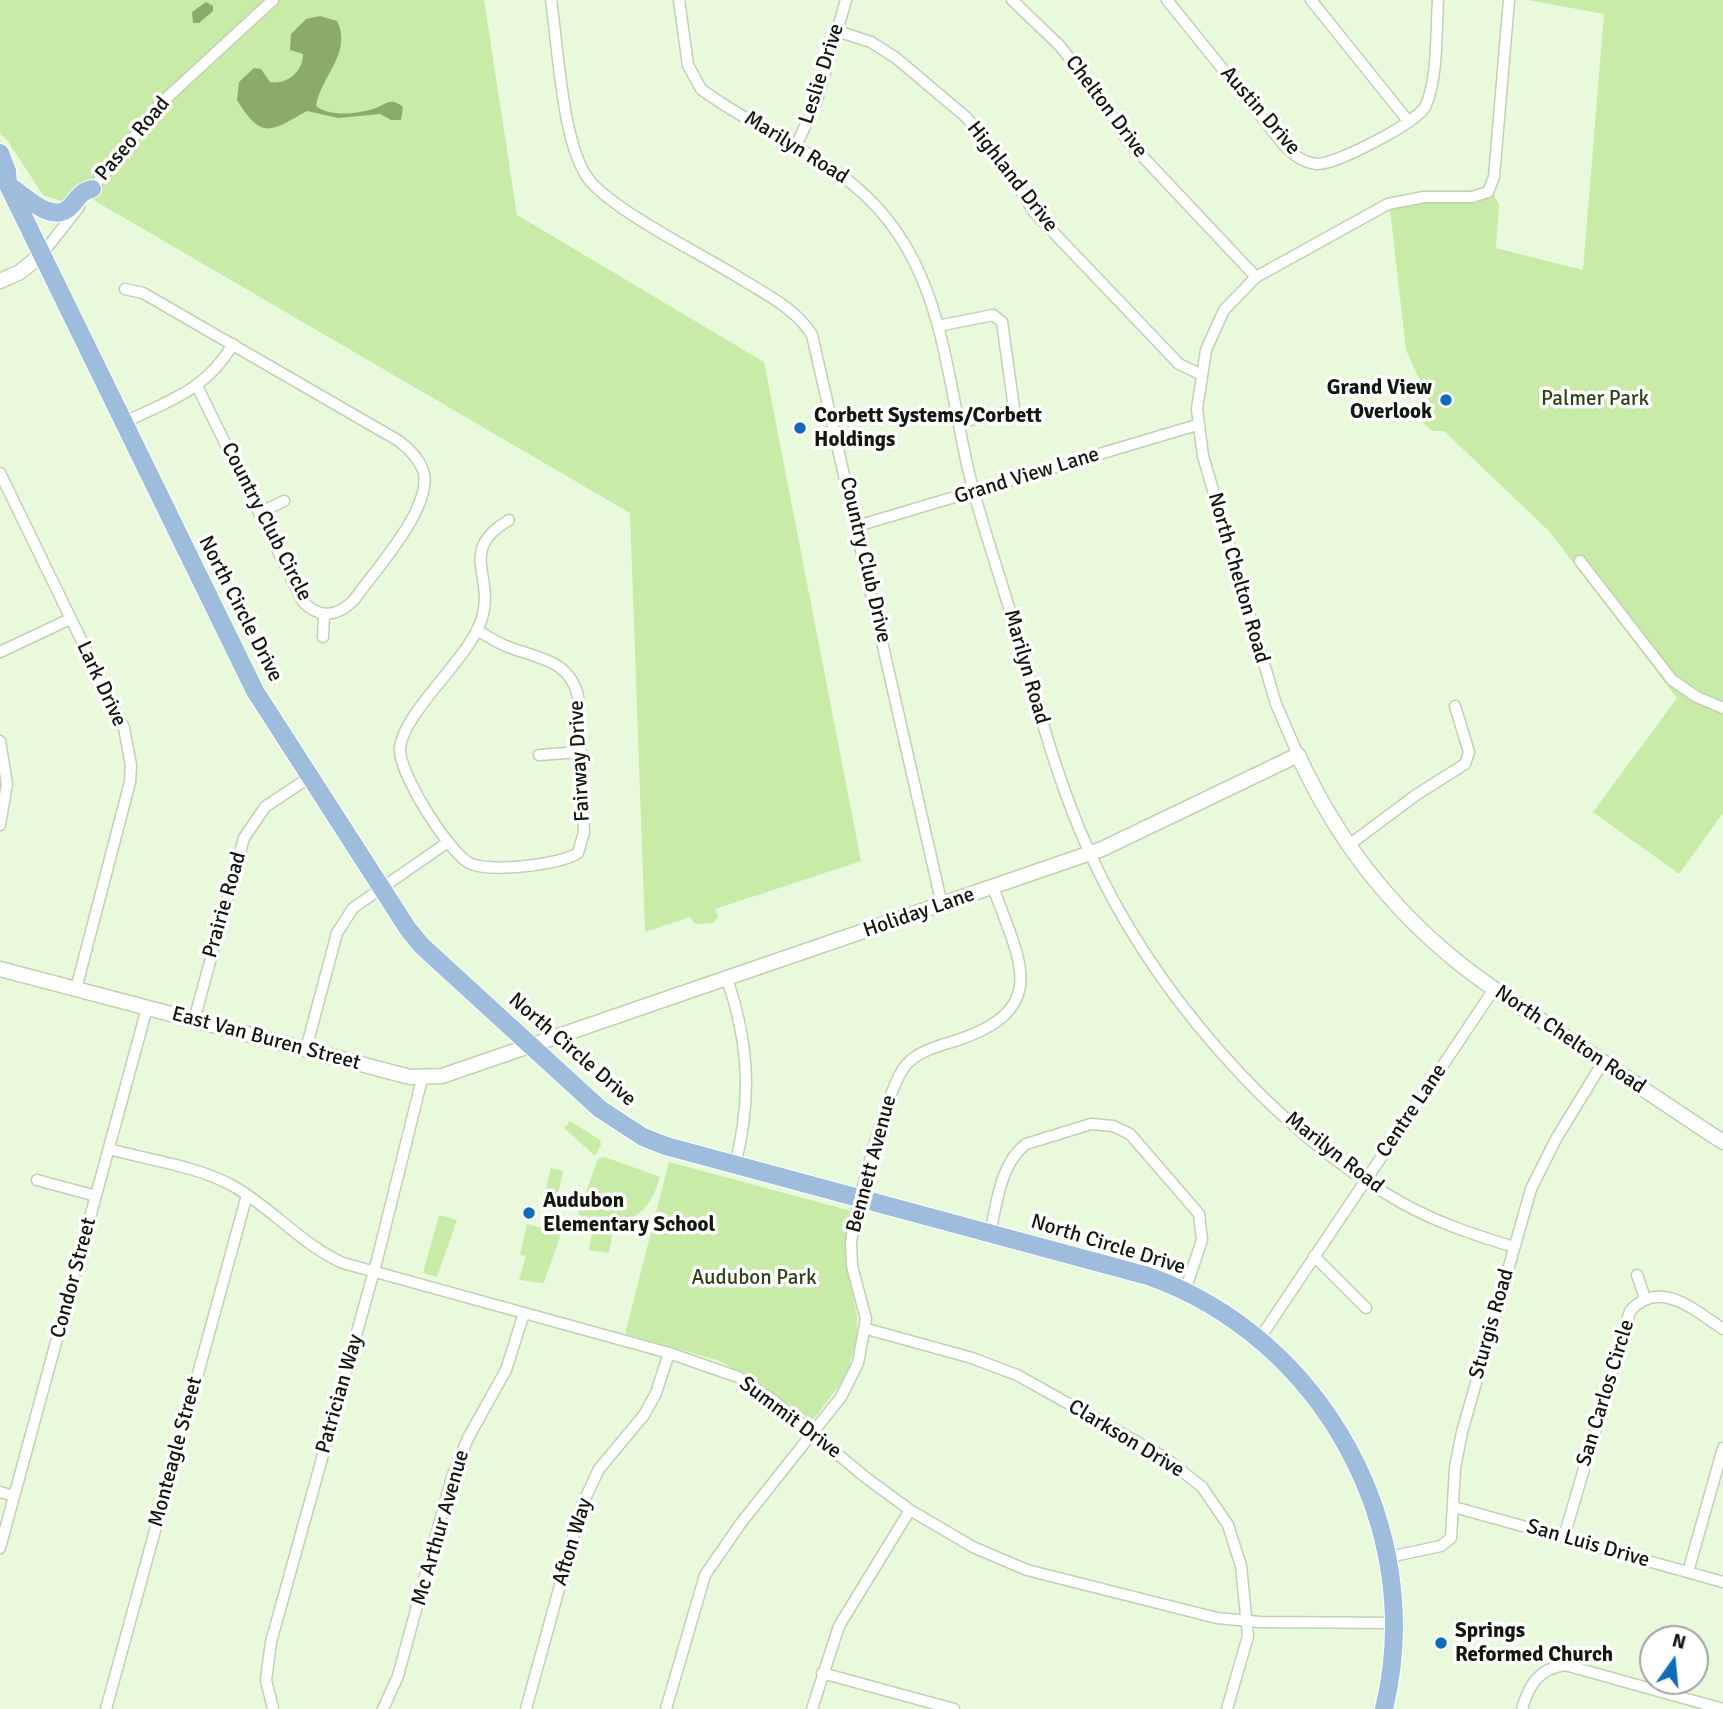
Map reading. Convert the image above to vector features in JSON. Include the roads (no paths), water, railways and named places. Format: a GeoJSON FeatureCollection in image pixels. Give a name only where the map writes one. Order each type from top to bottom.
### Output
{"type":"FeatureCollection","features":[{"type":"Feature","properties":{"kind":"main road","name":"North Circle Drive"},"geometry":{"type":"LineString","coordinates":[[0,153],[7,171],[4,182],[42,254],[255,691],[422,946],[530,1047],[621,1125],[666,1146],[1114,1266],[1185,1291],[1259,1338],[1304,1382],[1354,1457],[1381,1526],[1389,1557],[1395,1623],[1391,1674],[1384,1709]]}},
{"type":"Feature","properties":{"kind":"main road"},"geometry":{"type":"LineString","coordinates":[[4,182],[38,207],[54,212],[69,209],[84,191],[92,189]]}},
{"type":"Feature","properties":{"kind":"street","name":"Paseo Road"},"geometry":{"type":"LineString","coordinates":[[0,281],[20,272],[42,254],[160,104],[273,0]]}},
{"type":"Feature","properties":{"kind":"street","name":"Country Club Drive"},"geometry":{"type":"LineString","coordinates":[[551,0],[571,136],[583,170],[608,197],[790,309],[805,325],[816,347],[942,905]]}},
{"type":"Feature","properties":{"kind":"street","name":"Marilyn Road"},"geometry":{"type":"LineString","coordinates":[[679,0],[688,65],[695,82],[710,95],[849,179],[886,217],[922,276],[938,326],[975,492],[1058,772],[1090,853],[1140,945],[1191,1017],[1262,1095],[1315,1142],[1401,1203],[1439,1222],[1514,1247]]}},
{"type":"Feature","properties":{"kind":"street","name":"Leslie Drive"},"geometry":{"type":"LineString","coordinates":[[796,146],[817,100],[846,0]]}},
{"type":"Feature","properties":{"kind":"street","name":"Chelton Drive"},"geometry":{"type":"LineString","coordinates":[[1013,0],[1059,45],[1099,95],[1127,140],[1256,277]]}},
{"type":"Feature","properties":{"kind":"street","name":"Austin Drive"},"geometry":{"type":"LineString","coordinates":[[1167,0],[1284,145],[1300,159],[1318,164],[1328,163],[1409,122],[1423,111],[1429,97],[1438,0]]}},
{"type":"Feature","properties":{"kind":"street"},"geometry":{"type":"LineString","coordinates":[[1311,0],[1409,122]]}},
{"type":"Feature","properties":{"kind":"street","name":"North Chelton Road"},"geometry":{"type":"LineString","coordinates":[[1509,0],[1494,177],[1488,192],[1472,197],[1410,198],[1388,204],[1256,277],[1239,291],[1219,319],[1200,374],[1197,425],[1250,623],[1276,704],[1320,800],[1371,876],[1423,932],[1494,989],[1723,1142]]}},
{"type":"Feature","properties":{"kind":"street","name":"Highland Drive"},"geometry":{"type":"LineString","coordinates":[[837,31],[871,43],[890,54],[957,108],[994,150],[1034,212],[1179,364],[1200,374]]}},
{"type":"Feature","properties":{"kind":"street"},"geometry":{"type":"LineString","coordinates":[[123,423],[197,386],[219,368],[233,344],[143,293],[125,289]]}},
{"type":"Feature","properties":{"kind":"street"},"geometry":{"type":"LineString","coordinates":[[938,326],[993,315],[999,318],[1014,408],[1010,412],[959,422]]}},
{"type":"Feature","properties":{"kind":"street","name":"Country Club Circle"},"geometry":{"type":"LineString","coordinates":[[197,386],[303,602],[324,615],[340,612],[354,600],[416,512],[423,492],[424,472],[414,456],[398,440],[233,344]]}},
{"type":"Feature","properties":{"kind":"street","name":"Grand View Lane"},"geometry":{"type":"LineString","coordinates":[[857,526],[1197,425]]}},
{"type":"Feature","properties":{"kind":"street","name":"Lark Drive"},"geometry":{"type":"LineString","coordinates":[[0,473],[124,729],[131,765],[130,782],[76,989]]}},
{"type":"Feature","properties":{"kind":"street"},"geometry":{"type":"LineString","coordinates":[[259,513],[284,501]]}},
{"type":"Feature","properties":{"kind":"street","name":"Fairway Drive"},"geometry":{"type":"LineString","coordinates":[[477,630],[510,648],[555,662],[569,674],[578,696],[582,856],[557,862],[489,867],[470,863],[448,842],[405,773],[400,747],[407,729],[477,630],[484,611],[480,549],[491,530],[509,520]]}},
{"type":"Feature","properties":{"kind":"street"},"geometry":{"type":"LineString","coordinates":[[1580,561],[1672,680],[1697,697],[1723,708]]}},
{"type":"Feature","properties":{"kind":"street"},"geometry":{"type":"LineString","coordinates":[[323,637],[324,615]]}},
{"type":"Feature","properties":{"kind":"street"},"geometry":{"type":"LineString","coordinates":[[0,652],[70,619]]}},
{"type":"Feature","properties":{"kind":"street"},"geometry":{"type":"LineString","coordinates":[[1349,845],[1416,795],[1465,764],[1469,752],[1455,706]]}},
{"type":"Feature","properties":{"kind":"street"},"geometry":{"type":"LineString","coordinates":[[0,741],[7,784],[0,825]]}},
{"type":"Feature","properties":{"kind":"street"},"geometry":{"type":"LineString","coordinates":[[539,755],[580,752]]}},
{"type":"Feature","properties":{"kind":"street","name":"Holiday Lane"},"geometry":{"type":"LineString","coordinates":[[530,1047],[1090,853],[1298,755]]}},
{"type":"Feature","properties":{"kind":"street","name":"Prairie Road"},"geometry":{"type":"LineString","coordinates":[[194,1020],[244,838],[265,807],[310,777]]}},
{"type":"Feature","properties":{"kind":"street"},"geometry":{"type":"LineString","coordinates":[[306,1049],[337,933],[353,908],[448,842]]}},
{"type":"Feature","properties":{"kind":"street","name":"Bennett Avenue"},"geometry":{"type":"LineString","coordinates":[[666,1709],[705,1575],[849,1385],[858,1363],[867,1329],[866,1309],[851,1252],[862,1198],[889,1098],[900,1073],[921,1054],[1000,1021],[1018,996],[1020,964],[993,887]]}},
{"type":"Feature","properties":{"kind":"street","name":"East Van Buren Street"},"geometry":{"type":"LineString","coordinates":[[0,969],[422,1079],[442,1076],[530,1047]]}},
{"type":"Feature","properties":{"kind":"street"},"geometry":{"type":"LineString","coordinates":[[727,979],[741,1022],[748,1080],[746,1122],[735,1165]]}},
{"type":"Feature","properties":{"kind":"street","name":"Centre Lane"},"geometry":{"type":"LineString","coordinates":[[1259,1338],[1494,989]]}},
{"type":"Feature","properties":{"kind":"street","name":"Condor Street"},"geometry":{"type":"LineString","coordinates":[[0,1548],[147,1008]]}},
{"type":"Feature","properties":{"kind":"street","name":"Sturgis Road"},"geometry":{"type":"LineString","coordinates":[[1389,1557],[1432,1549],[1447,1542],[1453,1531],[1454,1468],[1514,1247],[1539,1172],[1603,1062]]}},
{"type":"Feature","properties":{"kind":"street","name":"Patrician Way"},"geometry":{"type":"LineString","coordinates":[[273,1709],[266,1679],[271,1643],[374,1273],[420,1098],[422,1079]]}},
{"type":"Feature","properties":{"kind":"street"},"geometry":{"type":"LineString","coordinates":[[989,1233],[1004,1174],[1019,1149],[1026,1144],[1091,1124],[1113,1126],[1137,1141],[1199,1214],[1202,1240],[1185,1291]]}},
{"type":"Feature","properties":{"kind":"street","name":"Summit Drive"},"geometry":{"type":"LineString","coordinates":[[109,1149],[217,1178],[247,1195],[321,1252],[374,1273],[669,1353],[738,1377],[773,1400],[910,1510],[973,1547],[1027,1570],[1175,1610],[1246,1621],[1395,1623]]}},
{"type":"Feature","properties":{"kind":"street"},"geometry":{"type":"LineString","coordinates":[[37,1180],[96,1196]]}},
{"type":"Feature","properties":{"kind":"street","name":"Monteagle Street"},"geometry":{"type":"LineString","coordinates":[[106,1709],[247,1195]]}},
{"type":"Feature","properties":{"kind":"street"},"geometry":{"type":"LineString","coordinates":[[1314,1256],[1366,1308]]}},
{"type":"Feature","properties":{"kind":"street"},"geometry":{"type":"LineString","coordinates":[[1637,1275],[1645,1298]]}},
{"type":"Feature","properties":{"kind":"street","name":"San Carlos Circle"},"geometry":{"type":"LineString","coordinates":[[1564,1537],[1630,1311],[1645,1298],[1668,1296],[1681,1301],[1723,1329]]}},
{"type":"Feature","properties":{"kind":"street","name":"Mc Arthur Avenue"},"geometry":{"type":"LineString","coordinates":[[383,1709],[398,1676],[452,1477],[468,1438],[506,1370],[524,1313]]}},
{"type":"Feature","properties":{"kind":"street","name":"Clarkson Drive"},"geometry":{"type":"LineString","coordinates":[[867,1329],[972,1358],[1017,1375],[1182,1469],[1212,1499],[1228,1525],[1241,1566],[1248,1636],[1227,1709]]}},
{"type":"Feature","properties":{"kind":"street","name":"Afton Way"},"geometry":{"type":"LineString","coordinates":[[526,1709],[582,1505],[599,1469],[644,1415],[656,1393],[669,1353]]}},
{"type":"Feature","properties":{"kind":"street"},"geometry":{"type":"LineString","coordinates":[[1688,1572],[1723,1448]]}},
{"type":"Feature","properties":{"kind":"street"},"geometry":{"type":"LineString","coordinates":[[0,1492],[14,1496]]}},
{"type":"Feature","properties":{"kind":"street","name":"San Luis Drive"},"geometry":{"type":"LineString","coordinates":[[1454,1507],[1723,1582]]}},
{"type":"Feature","properties":{"kind":"street"},"geometry":{"type":"LineString","coordinates":[[812,1709],[822,1672],[849,1606],[910,1510]]}},
{"type":"Feature","properties":{"kind":"street"},"geometry":{"type":"LineString","coordinates":[[1522,1709],[1534,1680],[1548,1669],[1564,1665],[1723,1709]]}},
{"type":"Feature","properties":{"kind":"street"},"geometry":{"type":"LineString","coordinates":[[822,1672],[950,1709]]}},
{"type":"Feature","properties":{"kind":"place","name":"Grand View Overlook"},"geometry":{"type":"Point","coordinates":[1446,400]}},
{"type":"Feature","properties":{"kind":"place","name":"Corbett Systems/Corbett Holdings"},"geometry":{"type":"Point","coordinates":[800,428]}},
{"type":"Feature","properties":{"kind":"place","name":"Audubon Elementary School"},"geometry":{"type":"Point","coordinates":[529,1213]}},
{"type":"Feature","properties":{"kind":"place","name":"Springs Reformed Church"},"geometry":{"type":"Point","coordinates":[1441,1643]}},
{"type":"Feature","properties":{"kind":"park label","name":"Palmer Park"},"geometry":{"type":"Point","coordinates":[1595,399]}},
{"type":"Feature","properties":{"kind":"park label","name":"Audubon Park"},"geometry":{"type":"Point","coordinates":[754,1278]}}]}
